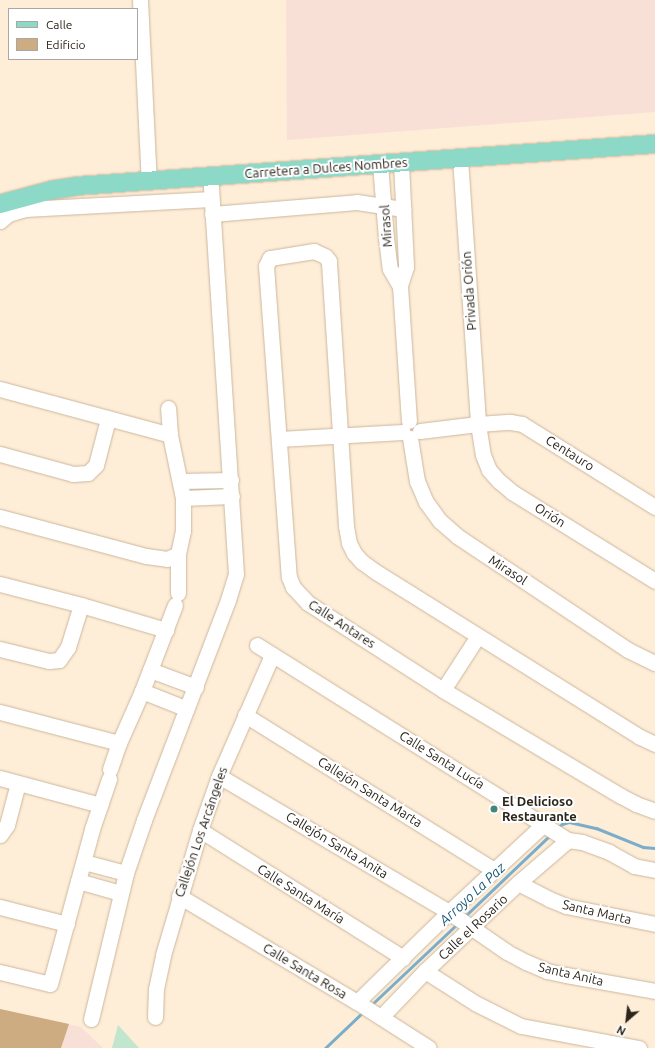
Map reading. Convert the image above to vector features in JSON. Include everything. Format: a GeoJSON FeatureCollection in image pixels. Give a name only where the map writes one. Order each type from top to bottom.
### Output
{"type":"FeatureCollection","features":[{"type":"Feature","properties":{"kind":"main road","name":"Carretera a Dulces Nombres"},"geometry":{"type":"LineString","coordinates":[[0,204],[52,190],[150,181],[655,144]]}},
{"type":"Feature","properties":{"kind":"street"},"geometry":{"type":"LineString","coordinates":[[140,0],[150,181]]}},
{"type":"Feature","properties":{"kind":"street","name":"Privada Orión"},"geometry":{"type":"LineString","coordinates":[[460,158],[478,424]]}},
{"type":"Feature","properties":{"kind":"street","name":"Mirasol"},"geometry":{"type":"LineString","coordinates":[[401,163],[406,267],[400,286],[410,430],[417,481],[426,502],[440,521],[457,536],[622,645],[655,663]]}},
{"type":"Feature","properties":{"kind":"street","name":"Mirasol"},"geometry":{"type":"LineString","coordinates":[[380,164],[390,269],[400,286]]}},
{"type":"Feature","properties":{"kind":"street"},"geometry":{"type":"LineString","coordinates":[[91,1019],[126,873],[196,687],[236,574],[210,177]]}},
{"type":"Feature","properties":{"kind":"street"},"geometry":{"type":"LineString","coordinates":[[0,221],[8,214],[24,209],[211,199]]}},
{"type":"Feature","properties":{"kind":"street"},"geometry":{"type":"LineString","coordinates":[[212,214],[357,202],[403,209]]}},
{"type":"Feature","properties":{"kind":"street","name":"Calle Antares"},"geometry":{"type":"LineString","coordinates":[[340,435],[329,261],[326,256],[314,251],[274,256],[267,262],[267,274],[289,577],[293,587],[308,603],[444,690],[621,796],[636,804],[655,811]]}},
{"type":"Feature","properties":{"kind":"street"},"geometry":{"type":"LineString","coordinates":[[0,389],[170,435]]}},
{"type":"Feature","properties":{"kind":"street"},"geometry":{"type":"LineString","coordinates":[[0,972],[50,984],[100,805],[119,743],[142,691],[166,630],[176,599],[178,554],[183,531],[183,498],[181,481],[170,435],[168,408]]}},
{"type":"Feature","properties":{"kind":"street"},"geometry":{"type":"LineString","coordinates":[[0,454],[73,474],[88,473],[96,465],[108,419]]}},
{"type":"Feature","properties":{"kind":"street","name":"Centauro"},"geometry":{"type":"LineString","coordinates":[[410,430],[517,422],[528,427],[655,507]]}},
{"type":"Feature","properties":{"kind":"street","name":"Orión"},"geometry":{"type":"LineString","coordinates":[[478,424],[483,455],[490,470],[499,481],[512,492],[655,581]]}},
{"type":"Feature","properties":{"kind":"street"},"geometry":{"type":"LineString","coordinates":[[279,440],[410,430]]}},
{"type":"Feature","properties":{"kind":"street"},"geometry":{"type":"LineString","coordinates":[[340,435],[346,526],[349,543],[354,553],[362,562],[640,737],[655,744]]}},
{"type":"Feature","properties":{"kind":"street"},"geometry":{"type":"LineString","coordinates":[[181,481],[231,480]]}},
{"type":"Feature","properties":{"kind":"street"},"geometry":{"type":"LineString","coordinates":[[183,498],[232,496]]}},
{"type":"Feature","properties":{"kind":"street"},"geometry":{"type":"LineString","coordinates":[[0,517],[156,558],[172,558],[178,554]]}},
{"type":"Feature","properties":{"kind":"street"},"geometry":{"type":"LineString","coordinates":[[0,584],[81,605],[166,630]]}},
{"type":"Feature","properties":{"kind":"street"},"geometry":{"type":"LineString","coordinates":[[0,648],[55,662],[65,652],[81,605]]}},
{"type":"Feature","properties":{"kind":"street"},"geometry":{"type":"LineString","coordinates":[[444,690],[478,636]]}},
{"type":"Feature","properties":{"kind":"street","name":"Calle Santa Lucía"},"geometry":{"type":"LineString","coordinates":[[257,645],[567,839],[582,842],[609,852],[634,866],[655,870]]}},
{"type":"Feature","properties":{"kind":"street","name":"Callejón Los Arcángeles"},"geometry":{"type":"LineString","coordinates":[[155,1017],[158,982],[179,896],[200,830],[219,776],[272,655]]}},
{"type":"Feature","properties":{"kind":"street"},"geometry":{"type":"LineString","coordinates":[[150,670],[196,687]]}},
{"type":"Feature","properties":{"kind":"street"},"geometry":{"type":"LineString","coordinates":[[142,691],[187,709]]}},
{"type":"Feature","properties":{"kind":"street"},"geometry":{"type":"LineString","coordinates":[[0,712],[119,743]]}},
{"type":"Feature","properties":{"kind":"street","name":"Callejón Santa Marta"},"geometry":{"type":"LineString","coordinates":[[245,714],[494,870]]}},
{"type":"Feature","properties":{"kind":"street","name":"Callejón Santa Anita"},"geometry":{"type":"LineString","coordinates":[[219,776],[451,914]]}},
{"type":"Feature","properties":{"kind":"street"},"geometry":{"type":"LineString","coordinates":[[0,778],[100,805]]}},
{"type":"Feature","properties":{"kind":"street"},"geometry":{"type":"LineString","coordinates":[[0,835],[7,825],[18,783]]}},
{"type":"Feature","properties":{"kind":"street"},"geometry":{"type":"LineString","coordinates":[[360,1004],[402,958],[451,914],[494,870],[545,825]]}},
{"type":"Feature","properties":{"kind":"street","name":"Calle Santa María"},"geometry":{"type":"LineString","coordinates":[[200,830],[402,958]]}},
{"type":"Feature","properties":{"kind":"street","name":"Calle el Rosario"},"geometry":{"type":"LineString","coordinates":[[379,1015],[471,926],[567,839]]}},
{"type":"Feature","properties":{"kind":"street"},"geometry":{"type":"LineString","coordinates":[[84,862],[126,873]]}},
{"type":"Feature","properties":{"kind":"street"},"geometry":{"type":"LineString","coordinates":[[78,882],[120,893]]}},
{"type":"Feature","properties":{"kind":"street","name":"Santa Marta"},"geometry":{"type":"LineString","coordinates":[[518,883],[548,900],[566,906],[655,924]]}},
{"type":"Feature","properties":{"kind":"street","name":"Calle Santa Rosa"},"geometry":{"type":"LineString","coordinates":[[179,896],[379,1015],[429,1048]]}},
{"type":"Feature","properties":{"kind":"street"},"geometry":{"type":"LineString","coordinates":[[0,907],[67,924]]}},
{"type":"Feature","properties":{"kind":"street","name":"Santa Anita"},"geometry":{"type":"LineString","coordinates":[[451,914],[471,926],[507,952],[542,969],[655,990]]}},
{"type":"Feature","properties":{"kind":"street"},"geometry":{"type":"LineString","coordinates":[[425,972],[475,1003],[521,1026],[639,1048]]}},
{"type":"Feature","properties":{"kind":"shaded area"},"geometry":{"type":"Polygon","coordinates":[[[286,0],[655,0],[655,112],[287,140],[286,0]]]}},
{"type":"Feature","properties":{"kind":"shaded area"},"geometry":{"type":"Polygon","coordinates":[[[0,1009],[81,1027],[103,1048],[0,1048],[0,1009]]]}},
{"type":"Feature","properties":{"kind":"green space"},"geometry":{"type":"Polygon","coordinates":[[[118,1025],[139,1048],[112,1048],[118,1025]]]}},
{"type":"Feature","properties":{"kind":"building"},"geometry":{"type":"Polygon","coordinates":[[[0,1009],[69,1024],[61,1048],[0,1048],[0,1009]]]}},
{"type":"Feature","properties":{"kind":"waterway","name":"Arroyo La Paz"},"geometry":{"type":"LineString","coordinates":[[557,828],[562,824],[569,822],[596,828],[643,847],[655,848]]}},
{"type":"Feature","properties":{"kind":"waterway","name":"Arroyo La Paz"},"geometry":{"type":"LineString","coordinates":[[465,916],[550,835]]}},
{"type":"Feature","properties":{"kind":"waterway","name":"Arroyo La Paz"},"geometry":{"type":"LineString","coordinates":[[370,1006],[458,923]]}},
{"type":"Feature","properties":{"kind":"waterway","name":"Arroyo La Paz"},"geometry":{"type":"LineString","coordinates":[[325,1048],[363,1012]]}},
{"type":"Feature","properties":{"kind":"place","name":"El Delicioso Restaurante"},"geometry":{"type":"Point","coordinates":[494,809]}}]}
